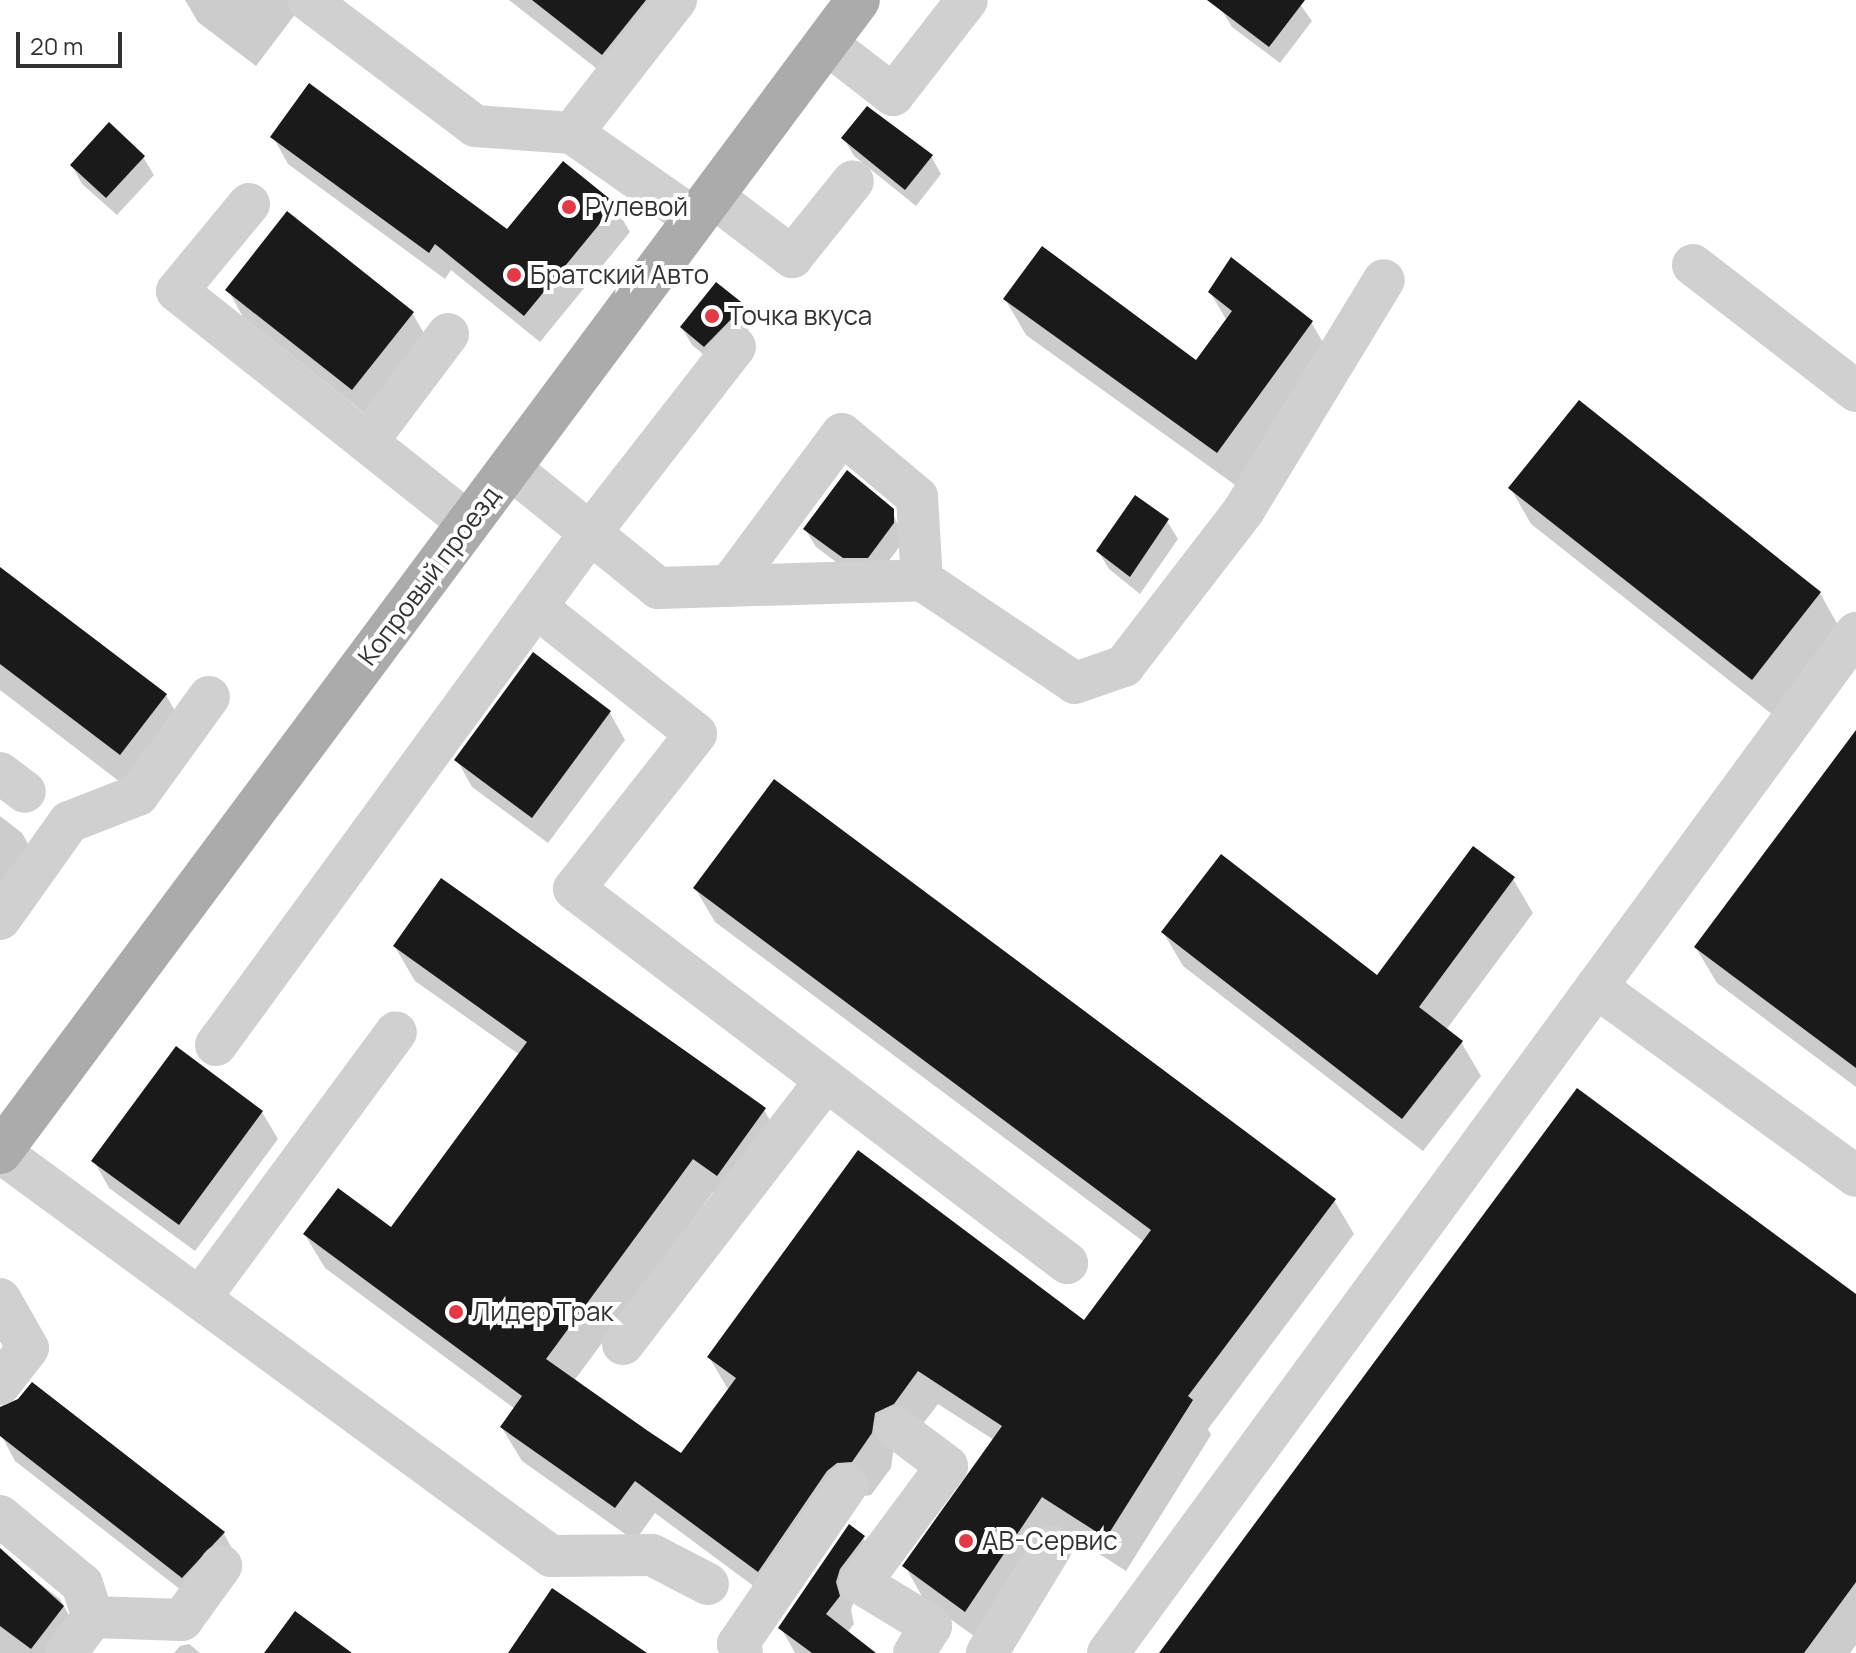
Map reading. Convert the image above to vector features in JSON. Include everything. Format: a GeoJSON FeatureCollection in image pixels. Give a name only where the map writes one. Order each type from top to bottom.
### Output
{"type":"FeatureCollection","features":[{"type":"Feature","properties":{"kind":"main road","name":"Копровый проезд"},"geometry":{"type":"LineString","coordinates":[[3,1142],[704,208],[839,15]]}},
{"type":"Feature","properties":{"kind":"lane"},"geometry":{"type":"LineString","coordinates":[[308,0],[475,126],[572,133],[792,257],[853,181]]}},
{"type":"Feature","properties":{"kind":"lane"},"geometry":{"type":"LineString","coordinates":[[572,133],[676,0]]}},
{"type":"Feature","properties":{"kind":"lane"},"geometry":{"type":"LineString","coordinates":[[839,15],[893,95],[967,0]]}},
{"type":"Feature","properties":{"kind":"lane"},"geometry":{"type":"LineString","coordinates":[[249,204],[177,291],[469,523]]}},
{"type":"Feature","properties":{"kind":"lane"},"geometry":{"type":"LineString","coordinates":[[1693,265],[1856,391]]}},
{"type":"Feature","properties":{"kind":"lane"},"geometry":{"type":"LineString","coordinates":[[510,468],[658,588],[922,580],[1075,683],[1124,666],[1244,510],[1384,280]]}},
{"type":"Feature","properties":{"kind":"lane"},"geometry":{"type":"LineString","coordinates":[[367,442],[448,334]]}},
{"type":"Feature","properties":{"kind":"lane"},"geometry":{"type":"LineString","coordinates":[[216,1045],[590,533],[735,347]]}},
{"type":"Feature","properties":{"kind":"lane"},"geometry":{"type":"LineString","coordinates":[[729,586],[842,434],[917,497],[922,580]]}},
{"type":"Feature","properties":{"kind":"lane"},"geometry":{"type":"LineString","coordinates":[[536,607],[696,734],[574,889],[1067,1263]]}},
{"type":"Feature","properties":{"kind":"lane"},"geometry":{"type":"LineString","coordinates":[[1108,1653],[1856,633]]}},
{"type":"Feature","properties":{"kind":"lane"},"geometry":{"type":"LineString","coordinates":[[0,919],[69,822],[138,795],[209,697]]}},
{"type":"Feature","properties":{"kind":"lane"},"geometry":{"type":"LineString","coordinates":[[1596,987],[1856,1176]]}},
{"type":"Feature","properties":{"kind":"lane"},"geometry":{"type":"LineString","coordinates":[[200,1298],[396,1032]]}},
{"type":"Feature","properties":{"kind":"lane"},"geometry":{"type":"LineString","coordinates":[[623,1344],[826,1080]]}},
{"type":"Feature","properties":{"kind":"lane"},"geometry":{"type":"LineString","coordinates":[[3,1142],[200,1298],[551,1556],[652,1555],[708,1584]]}},
{"type":"Feature","properties":{"kind":"lane"},"geometry":{"type":"LineString","coordinates":[[0,1299],[28,1348],[0,1384]]}},
{"type":"Feature","properties":{"kind":"lane"},"geometry":{"type":"LineString","coordinates":[[895,1427],[947,1466],[860,1583],[923,1640],[976,1653]]}},
{"type":"Feature","properties":{"kind":"lane"},"geometry":{"type":"LineString","coordinates":[[742,1653],[738,1644],[847,1485]]}},
{"type":"Feature","properties":{"kind":"lane"},"geometry":{"type":"LineString","coordinates":[[0,1516],[82,1584],[93,1617]]}},
{"type":"Feature","properties":{"kind":"lane"},"geometry":{"type":"LineString","coordinates":[[987,1653],[1052,1546]]}},
{"type":"Feature","properties":{"kind":"lane"},"geometry":{"type":"LineString","coordinates":[[93,1617],[182,1620],[221,1566]]}},
{"type":"Feature","properties":{"kind":"lane"},"geometry":{"type":"LineString","coordinates":[[66,1653],[93,1617]]}},
{"type":"Feature","properties":{"kind":"building"},"geometry":{"type":"Polygon","coordinates":[[[532,0],[646,0],[602,55],[532,0]]]}},
{"type":"Feature","properties":{"kind":"building"},"geometry":{"type":"Polygon","coordinates":[[[1207,0],[1305,0],[1269,47],[1207,0]]]}},
{"type":"Feature","properties":{"kind":"building"},"geometry":{"type":"Polygon","coordinates":[[[309,83],[507,229],[563,161],[616,204],[524,316],[435,244],[429,253],[270,137],[309,83]]]}},
{"type":"Feature","properties":{"kind":"building"},"geometry":{"type":"Polygon","coordinates":[[[867,106],[933,155],[905,190],[841,138],[867,106]]]}},
{"type":"Feature","properties":{"kind":"building"},"geometry":{"type":"Polygon","coordinates":[[[109,122],[145,156],[106,198],[70,165],[109,122]]]}},
{"type":"Feature","properties":{"kind":"building"},"geometry":{"type":"Polygon","coordinates":[[[287,211],[414,312],[352,390],[225,290],[287,211]]]}},
{"type":"Feature","properties":{"kind":"building"},"geometry":{"type":"Polygon","coordinates":[[[1042,246],[1196,360],[1232,311],[1208,292],[1231,257],[1313,321],[1217,453],[1003,299],[1042,246]]]}},
{"type":"Feature","properties":{"kind":"building","name":"Точка вкуса"},"geometry":{"type":"Polygon","coordinates":[[[716,282],[745,305],[704,347],[680,327],[716,282]]]}},
{"type":"Feature","properties":{"kind":"building"},"geometry":{"type":"Polygon","coordinates":[[[1579,400],[1821,592],[1752,680],[1508,488],[1579,400]]]}},
{"type":"Feature","properties":{"kind":"building"},"geometry":{"type":"Polygon","coordinates":[[[847,470],[894,509],[894,523],[868,558],[843,558],[803,529],[847,470]]]}},
{"type":"Feature","properties":{"kind":"building"},"geometry":{"type":"Polygon","coordinates":[[[1135,495],[1169,519],[1130,577],[1096,551],[1135,495]]]}},
{"type":"Feature","properties":{"kind":"building"},"geometry":{"type":"Polygon","coordinates":[[[0,567],[167,694],[120,755],[0,664],[0,567]]]}},
{"type":"Feature","properties":{"kind":"building"},"geometry":{"type":"Polygon","coordinates":[[[533,652],[611,711],[532,818],[454,760],[533,652]]]}},
{"type":"Feature","properties":{"kind":"building"},"geometry":{"type":"Polygon","coordinates":[[[1856,730],[1856,1068],[1694,947],[1856,730]]]}},
{"type":"Feature","properties":{"kind":"building"},"geometry":{"type":"Polygon","coordinates":[[[774,779],[1336,1199],[1188,1396],[1193,1400],[1106,1538],[1042,1497],[965,1612],[902,1566],[1002,1426],[918,1371],[894,1404],[875,1413],[872,1433],[852,1462],[837,1463],[827,1471],[758,1572],[635,1481],[615,1508],[500,1427],[522,1396],[303,1234],[338,1188],[391,1227],[527,1042],[393,946],[441,878],[766,1108],[717,1176],[693,1159],[546,1359],[648,1431],[681,1453],[736,1378],[707,1357],[858,1150],[1084,1320],[1151,1230],[693,888],[774,779]]]}},
{"type":"Feature","properties":{"kind":"building"},"geometry":{"type":"Polygon","coordinates":[[[1473,846],[1515,877],[1419,1007],[1463,1041],[1402,1119],[1161,932],[1221,854],[1377,975],[1473,846]]]}},
{"type":"Feature","properties":{"kind":"building"},"geometry":{"type":"Polygon","coordinates":[[[176,1046],[263,1111],[179,1225],[91,1161],[176,1046]]]}},
{"type":"Feature","properties":{"kind":"building"},"geometry":{"type":"Polygon","coordinates":[[[1577,1088],[1856,1294],[1856,1582],[1804,1653],[1159,1653],[1577,1088]]]}},
{"type":"Feature","properties":{"kind":"building"},"geometry":{"type":"Polygon","coordinates":[[[32,1382],[225,1532],[182,1578],[0,1436],[0,1407],[18,1399],[32,1382]]]}},
{"type":"Feature","properties":{"kind":"building"},"geometry":{"type":"Polygon","coordinates":[[[849,1524],[865,1536],[840,1569],[836,1582],[840,1596],[826,1614],[876,1653],[812,1653],[778,1628],[849,1524]]]}},
{"type":"Feature","properties":{"kind":"building"},"geometry":{"type":"Polygon","coordinates":[[[0,1548],[64,1606],[31,1649],[0,1626],[0,1548]]]}},
{"type":"Feature","properties":{"kind":"building"},"geometry":{"type":"Polygon","coordinates":[[[552,1588],[647,1653],[508,1653],[552,1588]]]}},
{"type":"Feature","properties":{"kind":"building"},"geometry":{"type":"Polygon","coordinates":[[[295,1611],[352,1653],[264,1653],[295,1611]]]}},
{"type":"Feature","properties":{"kind":"place","name":"Рулевой"},"geometry":{"type":"Point","coordinates":[569,207]}},
{"type":"Feature","properties":{"kind":"place","name":"Братский Авто"},"geometry":{"type":"Point","coordinates":[514,275]}},
{"type":"Feature","properties":{"kind":"place","name":"Точка вкуса"},"geometry":{"type":"Point","coordinates":[712,316]}},
{"type":"Feature","properties":{"kind":"place","name":"Лидер Трак"},"geometry":{"type":"Point","coordinates":[456,1312]}},
{"type":"Feature","properties":{"kind":"place","name":"АВ-Сервис"},"geometry":{"type":"Point","coordinates":[966,1541]}}]}
